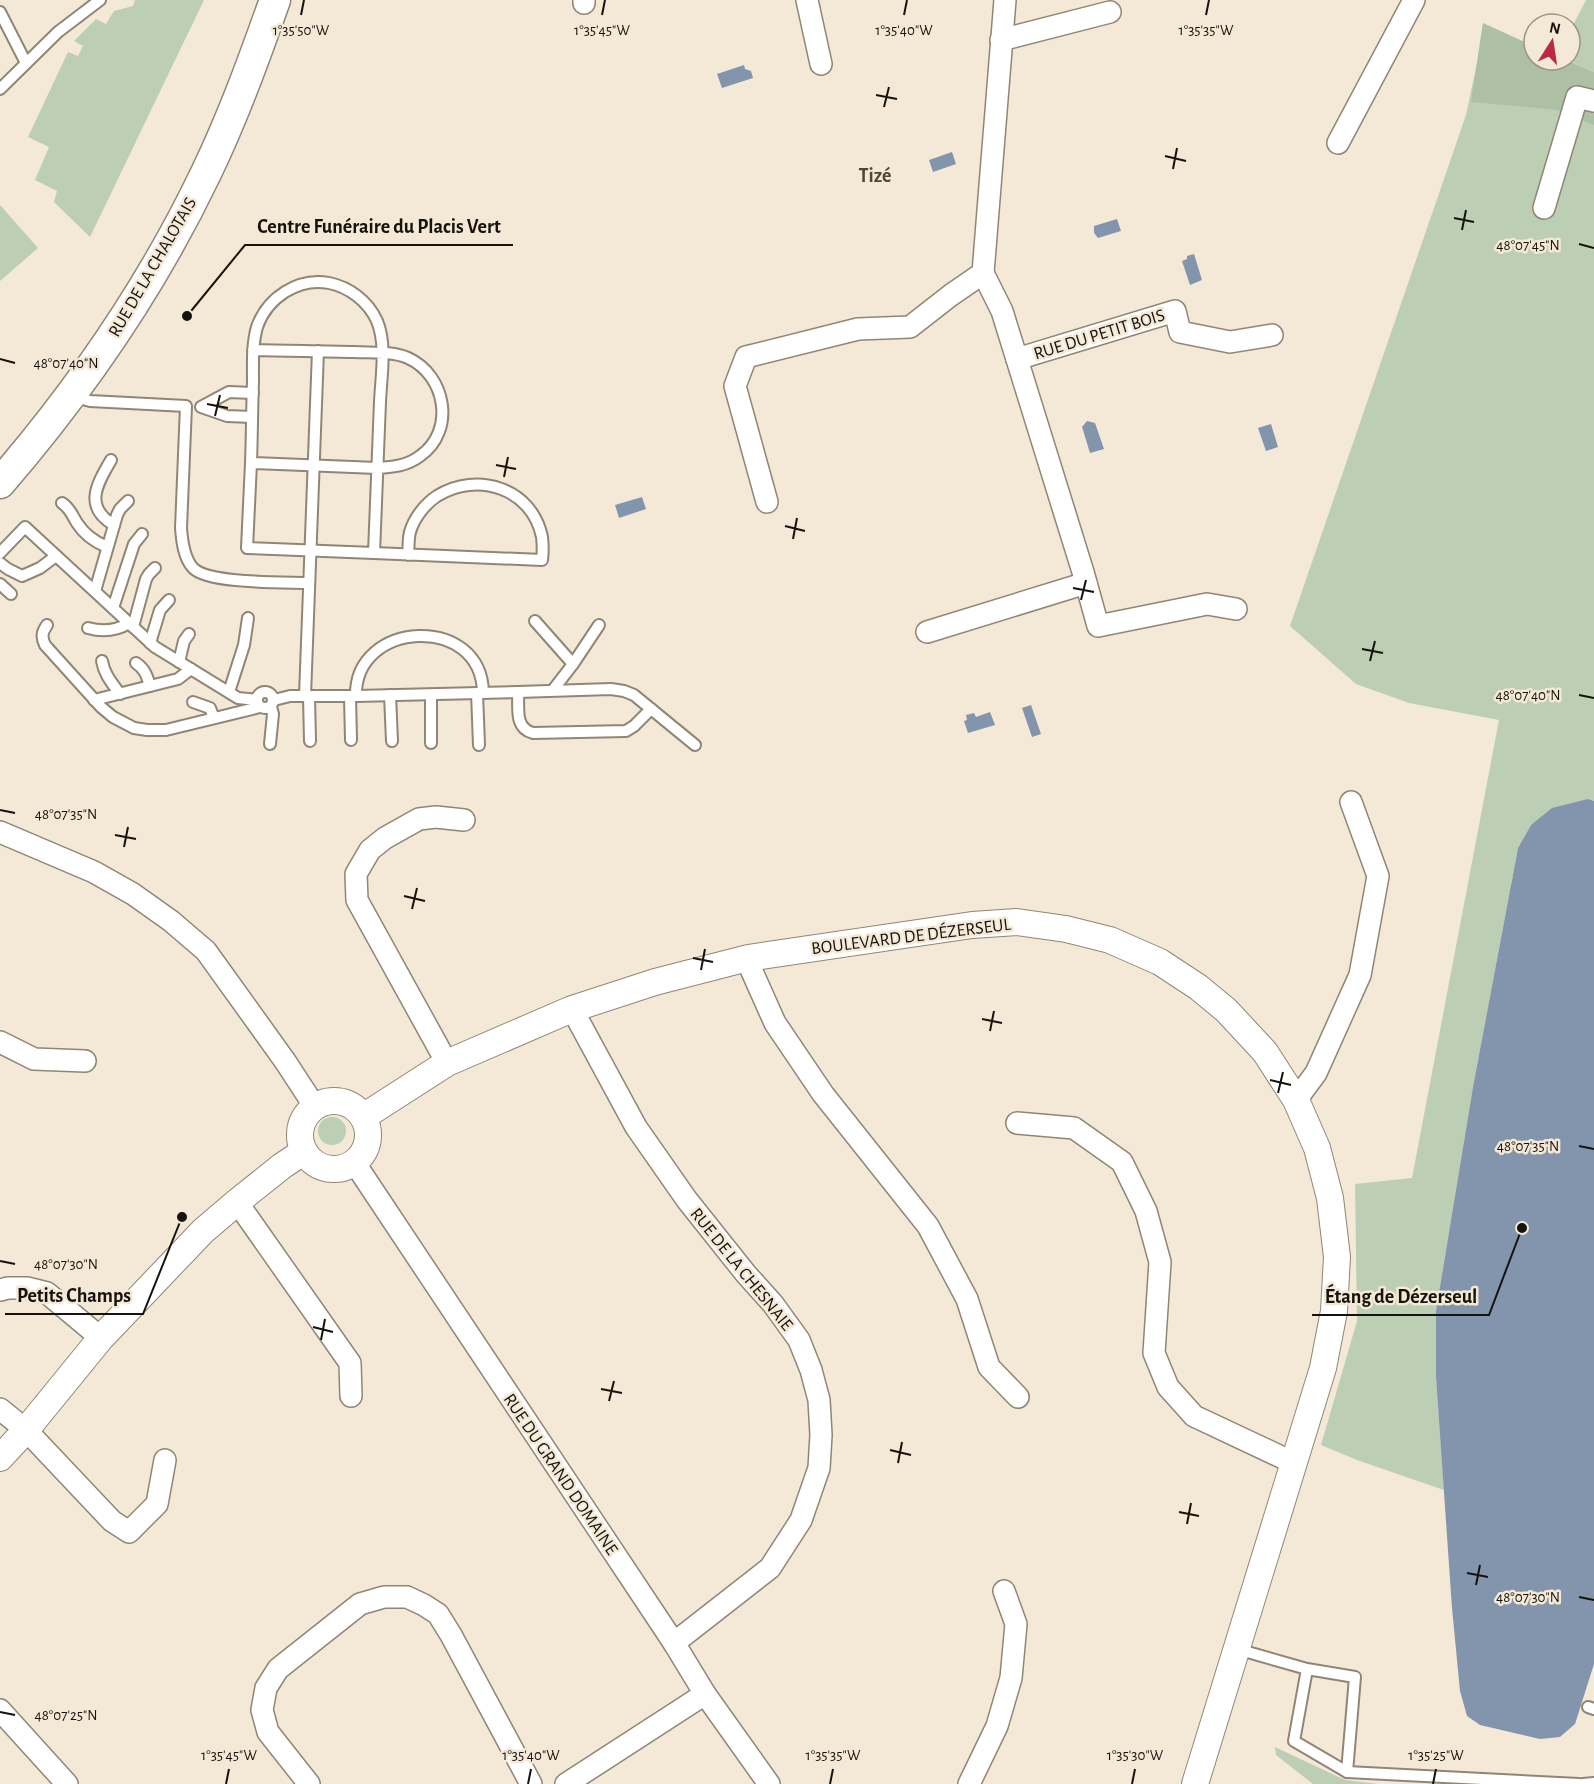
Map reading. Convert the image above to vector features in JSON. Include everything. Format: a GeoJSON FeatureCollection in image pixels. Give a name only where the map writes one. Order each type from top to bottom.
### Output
{"type":"FeatureCollection","features":[{"type":"Feature","properties":{"kind":"main road","name":"RUE DE LA CHALOTAIS"},"geometry":{"type":"LineString","coordinates":[[0,483],[72,396],[139,296],[174,236],[206,173],[240,96],[275,0]]}},
{"type":"Feature","properties":{"kind":"main road","name":"RUE DE LA CHALOTAIS"},"geometry":{"type":"LineString","coordinates":[[240,96],[290,0]]}},
{"type":"Feature","properties":{"kind":"street"},"geometry":{"type":"LineString","coordinates":[[807,0],[821,64]]}},
{"type":"Feature","properties":{"kind":"street"},"geometry":{"type":"LineString","coordinates":[[767,502],[735,386],[746,357],[858,329],[910,327],[983,273],[1005,0]]}},
{"type":"Feature","properties":{"kind":"street"},"geometry":{"type":"LineString","coordinates":[[1338,142],[1414,0]]}},
{"type":"Feature","properties":{"kind":"street"},"geometry":{"type":"LineString","coordinates":[[1001,40],[1110,12]]}},
{"type":"Feature","properties":{"kind":"street"},"geometry":{"type":"LineString","coordinates":[[1544,208],[1577,97],[1594,101]]}},
{"type":"Feature","properties":{"kind":"street","name":"RUE DU PETIT BOIS"},"geometry":{"type":"LineString","coordinates":[[983,273],[1002,311],[1098,626],[1207,604],[1236,609]]}},
{"type":"Feature","properties":{"kind":"street","name":"RUE DU PETIT BOIS"},"geometry":{"type":"LineString","coordinates":[[1017,359],[1174,311],[1180,332],[1230,342],[1272,335]]}},
{"type":"Feature","properties":{"kind":"street"},"geometry":{"type":"LineString","coordinates":[[927,632],[1086,584]]}},
{"type":"Feature","properties":{"kind":"street"},"geometry":{"type":"LineString","coordinates":[[1296,1100],[1316,1073],[1360,975],[1378,876],[1351,802]]}},
{"type":"Feature","properties":{"kind":"street"},"geometry":{"type":"LineString","coordinates":[[447,1063],[357,900],[356,874],[369,850],[419,819],[436,817],[465,820]]}},
{"type":"Feature","properties":{"kind":"street"},"geometry":{"type":"LineString","coordinates":[[0,832],[94,872],[133,894],[171,921],[206,951],[315,1107]]}},
{"type":"Feature","properties":{"kind":"street","name":"BOULEVARD DE DÉZERSEUL"},"geometry":{"type":"LineString","coordinates":[[363,1118],[447,1063],[572,1009],[655,982],[748,958],[972,925],[1017,922],[1066,929],[1110,940],[1160,962],[1198,987],[1226,1010],[1265,1052],[1296,1100],[1317,1148],[1330,1198],[1337,1257],[1334,1311],[1323,1368],[1195,1784]]}},
{"type":"Feature","properties":{"kind":"street"},"geometry":{"type":"LineString","coordinates":[[748,958],[775,1023],[823,1094],[928,1226],[967,1299],[989,1367],[1018,1397]]}},
{"type":"Feature","properties":{"kind":"street","name":"RUE DE LA CHESNAIE"},"geometry":{"type":"LineString","coordinates":[[572,1009],[636,1127],[687,1200],[799,1340],[811,1370],[819,1400],[821,1435],[819,1468],[801,1520],[770,1568],[674,1643]]}},
{"type":"Feature","properties":{"kind":"street"},"geometry":{"type":"LineString","coordinates":[[0,1042],[34,1059],[85,1060]]}},
{"type":"Feature","properties":{"kind":"street"},"geometry":{"type":"LineString","coordinates":[[336,1101],[356,1109],[363,1118],[368,1138],[365,1149],[354,1162],[341,1169],[331,1169],[320,1167],[305,1154],[300,1144],[299,1133],[307,1114],[315,1107],[325,1102],[336,1101]]}},
{"type":"Feature","properties":{"kind":"street"},"geometry":{"type":"LineString","coordinates":[[1017,1123],[1074,1128],[1122,1162],[1146,1211],[1160,1262],[1154,1353],[1168,1387],[1194,1416],[1294,1463]]}},
{"type":"Feature","properties":{"kind":"street"},"geometry":{"type":"LineString","coordinates":[[0,1458],[26,1430],[101,1338],[203,1231],[282,1167],[297,1156],[305,1154]]}},
{"type":"Feature","properties":{"kind":"street","name":"RUE DU GRAND DOMAINE"},"geometry":{"type":"LineString","coordinates":[[354,1162],[674,1643],[705,1694],[769,1784]]}},
{"type":"Feature","properties":{"kind":"street"},"geometry":{"type":"LineString","coordinates":[[237,1202],[350,1363],[351,1396]]}},
{"type":"Feature","properties":{"kind":"street"},"geometry":{"type":"LineString","coordinates":[[0,1290],[27,1288],[47,1293],[101,1338]]}},
{"type":"Feature","properties":{"kind":"street"},"geometry":{"type":"LineString","coordinates":[[0,1409],[26,1430],[112,1521],[129,1532],[158,1504],[165,1460]]}},
{"type":"Feature","properties":{"kind":"street"},"geometry":{"type":"LineString","coordinates":[[969,1784],[997,1726],[1011,1678],[1016,1624],[1004,1591]]}},
{"type":"Feature","properties":{"kind":"street"},"geometry":{"type":"LineString","coordinates":[[309,1784],[268,1732],[262,1710],[266,1688],[278,1669],[360,1604],[384,1597],[407,1597],[438,1614],[531,1784]]}},
{"type":"Feature","properties":{"kind":"street"},"geometry":{"type":"LineString","coordinates":[[566,1784],[705,1694]]}},
{"type":"Feature","properties":{"kind":"street"},"geometry":{"type":"LineString","coordinates":[[0,1710],[68,1784]]}},
{"type":"Feature","properties":{"kind":"lane"},"geometry":{"type":"LineString","coordinates":[[0,89],[58,32],[100,0]]}},
{"type":"Feature","properties":{"kind":"lane"},"geometry":{"type":"LineString","coordinates":[[0,12],[26,63]]}},
{"type":"Feature","properties":{"kind":"lane"},"geometry":{"type":"LineString","coordinates":[[374,553],[382,353],[377,321],[354,293],[334,284],[316,281],[297,285],[266,309],[258,325],[254,350],[247,548],[408,555],[543,560],[542,536],[535,520],[516,497],[504,489],[477,483],[451,488],[431,500],[410,531],[408,555]]}},
{"type":"Feature","properties":{"kind":"lane"},"geometry":{"type":"LineString","coordinates":[[251,463],[395,467],[422,455],[430,446],[437,436],[442,414],[440,393],[436,383],[420,365],[408,358],[382,353],[254,350]]}},
{"type":"Feature","properties":{"kind":"lane"},"geometry":{"type":"LineString","coordinates":[[310,741],[307,696],[309,583],[318,351]]}},
{"type":"Feature","properties":{"kind":"lane"},"geometry":{"type":"LineString","coordinates":[[201,407],[229,392],[253,393]]}},
{"type":"Feature","properties":{"kind":"lane"},"geometry":{"type":"LineString","coordinates":[[72,396],[90,401],[201,407],[227,416],[252,417]]}},
{"type":"Feature","properties":{"kind":"lane"},"geometry":{"type":"LineString","coordinates":[[186,406],[181,528],[182,542],[189,562],[195,570],[218,578],[309,583]]}},
{"type":"Feature","properties":{"kind":"lane"},"geometry":{"type":"LineString","coordinates":[[111,460],[99,480],[95,496],[98,512],[114,525]]}},
{"type":"Feature","properties":{"kind":"lane"},"geometry":{"type":"LineString","coordinates":[[95,591],[114,525],[120,509],[128,501]]}},
{"type":"Feature","properties":{"kind":"lane"},"geometry":{"type":"LineString","coordinates":[[62,503],[91,538],[107,548]]}},
{"type":"Feature","properties":{"kind":"lane"},"geometry":{"type":"LineString","coordinates":[[0,553],[25,527],[150,643],[238,698],[265,703],[273,714],[270,744]]}},
{"type":"Feature","properties":{"kind":"lane"},"geometry":{"type":"LineString","coordinates":[[113,608],[131,550],[136,539],[142,534]]}},
{"type":"Feature","properties":{"kind":"lane"},"geometry":{"type":"LineString","coordinates":[[0,563],[22,576],[40,568],[57,556]]}},
{"type":"Feature","properties":{"kind":"lane"},"geometry":{"type":"LineString","coordinates":[[131,625],[146,579],[156,568]]}},
{"type":"Feature","properties":{"kind":"lane"},"geometry":{"type":"LineString","coordinates":[[0,584],[11,594]]}},
{"type":"Feature","properties":{"kind":"lane"},"geometry":{"type":"LineString","coordinates":[[150,643],[160,610],[169,600]]}},
{"type":"Feature","properties":{"kind":"lane"},"geometry":{"type":"LineString","coordinates":[[229,692],[244,645],[248,618]]}},
{"type":"Feature","properties":{"kind":"lane"},"geometry":{"type":"LineString","coordinates":[[536,621],[573,664]]}},
{"type":"Feature","properties":{"kind":"lane"},"geometry":{"type":"LineString","coordinates":[[47,625],[42,634],[45,645],[94,700],[122,723],[147,730],[166,730],[290,696],[611,688],[634,695],[695,746]]}},
{"type":"Feature","properties":{"kind":"lane"},"geometry":{"type":"LineString","coordinates":[[88,628],[103,630],[131,625]]}},
{"type":"Feature","properties":{"kind":"lane"},"geometry":{"type":"LineString","coordinates":[[553,690],[599,625]]}},
{"type":"Feature","properties":{"kind":"lane"},"geometry":{"type":"LineString","coordinates":[[179,662],[184,641],[189,634]]}},
{"type":"Feature","properties":{"kind":"lane"},"geometry":{"type":"LineString","coordinates":[[351,740],[353,696],[357,681],[369,659],[377,650],[396,639],[420,635],[448,640],[460,647],[469,655],[481,675],[478,746]]}},
{"type":"Feature","properties":{"kind":"lane"},"geometry":{"type":"LineString","coordinates":[[102,661],[108,678],[120,694]]}},
{"type":"Feature","properties":{"kind":"lane"},"geometry":{"type":"LineString","coordinates":[[136,663],[144,669],[150,686]]}},
{"type":"Feature","properties":{"kind":"lane"},"geometry":{"type":"LineString","coordinates":[[94,700],[178,679],[191,669]]}},
{"type":"Feature","properties":{"kind":"lane"},"geometry":{"type":"LineString","coordinates":[[518,692],[519,724],[525,731],[533,733],[626,731],[651,709]]}},
{"type":"Feature","properties":{"kind":"lane"},"geometry":{"type":"LineString","coordinates":[[431,694],[431,742]]}},
{"type":"Feature","properties":{"kind":"lane"},"geometry":{"type":"LineString","coordinates":[[390,695],[392,741]]}},
{"type":"Feature","properties":{"kind":"lane"},"geometry":{"type":"LineString","coordinates":[[193,702],[210,708],[214,718]]}},
{"type":"Feature","properties":{"kind":"lane"},"geometry":{"type":"LineString","coordinates":[[1236,1649],[1308,1669],[1355,1677],[1347,1772]]}},
{"type":"Feature","properties":{"kind":"lane"},"geometry":{"type":"LineString","coordinates":[[1308,1669],[1294,1741],[1347,1772],[1449,1781],[1594,1783]]}},
{"type":"Feature","properties":{"kind":"green space"},"geometry":{"type":"Polygon","coordinates":[[[135,0],[204,0],[90,237],[54,202],[57,191],[35,180],[49,147],[28,137],[68,52],[78,56],[83,46],[74,41],[96,19],[106,24],[114,11],[133,6],[135,0]]]}},
{"type":"Feature","properties":{"kind":"green space"},"geometry":{"type":"Polygon","coordinates":[[[1586,0],[1594,0],[1594,72],[1582,67],[1582,12],[1580,12],[1586,0]]]}},
{"type":"Feature","properties":{"kind":"green space"},"geometry":{"type":"Polygon","coordinates":[[[1483,23],[1522,51],[1522,72],[1563,72],[1594,85],[1594,801],[1588,799],[1531,825],[1518,848],[1473,1087],[1436,1311],[1436,1377],[1444,1490],[1321,1445],[1357,1321],[1355,1184],[1412,1178],[1499,720],[1409,703],[1356,684],[1290,626],[1466,115],[1483,23]]]}},
{"type":"Feature","properties":{"kind":"green space"},"geometry":{"type":"Polygon","coordinates":[[[1483,23],[1522,41],[1522,72],[1582,72],[1582,67],[1594,72],[1594,125],[1558,110],[1471,102],[1483,23]]]}},
{"type":"Feature","properties":{"kind":"green space"},"geometry":{"type":"Polygon","coordinates":[[[0,205],[38,248],[0,281],[0,205]]]}},
{"type":"Feature","properties":{"kind":"green space"},"geometry":{"type":"Polygon","coordinates":[[[332,1117],[342,1121],[346,1131],[342,1141],[332,1145],[322,1141],[318,1131],[322,1121],[332,1117]]]}},
{"type":"Feature","properties":{"kind":"green space"},"geometry":{"type":"Polygon","coordinates":[[[1275,1747],[1345,1780],[1379,1784],[1313,1784],[1276,1755],[1275,1747]]]}},
{"type":"Feature","properties":{"kind":"water"},"geometry":{"type":"Polygon","coordinates":[[[744,65],[745,69],[751,71],[753,78],[722,88],[717,74],[744,65]]]}},
{"type":"Feature","properties":{"kind":"water"},"geometry":{"type":"Polygon","coordinates":[[[952,152],[956,164],[933,172],[929,160],[952,152]]]}},
{"type":"Feature","properties":{"kind":"water"},"geometry":{"type":"Polygon","coordinates":[[[1117,219],[1121,231],[1098,238],[1094,233],[1094,226],[1117,219]]]}},
{"type":"Feature","properties":{"kind":"water"},"geometry":{"type":"Polygon","coordinates":[[[1194,254],[1202,280],[1190,285],[1182,261],[1194,254]]]}},
{"type":"Feature","properties":{"kind":"water"},"geometry":{"type":"Polygon","coordinates":[[[1087,421],[1095,423],[1104,449],[1090,453],[1082,427],[1087,421]]]}},
{"type":"Feature","properties":{"kind":"water"},"geometry":{"type":"Polygon","coordinates":[[[1271,424],[1278,447],[1266,451],[1258,428],[1271,424]]]}},
{"type":"Feature","properties":{"kind":"water"},"geometry":{"type":"Polygon","coordinates":[[[642,497],[646,509],[619,518],[615,505],[642,497]]]}},
{"type":"Feature","properties":{"kind":"water"},"geometry":{"type":"Polygon","coordinates":[[[1031,705],[1041,734],[1032,737],[1022,708],[1031,705]]]}},
{"type":"Feature","properties":{"kind":"water"},"geometry":{"type":"Polygon","coordinates":[[[990,712],[995,725],[968,733],[964,721],[967,720],[966,715],[974,713],[976,717],[990,712]]]}},
{"type":"Feature","properties":{"kind":"water"},"geometry":{"type":"Polygon","coordinates":[[[1588,799],[1594,801],[1594,1664],[1575,1724],[1560,1737],[1540,1739],[1480,1725],[1467,1716],[1460,1691],[1436,1377],[1436,1311],[1473,1087],[1518,848],[1531,825],[1552,808],[1588,799]]]}},
{"type":"Feature","properties":{"kind":"place","name":"Centre Funéraire du Placis Vert"},"geometry":{"type":"Point","coordinates":[187,316]}},
{"type":"Feature","properties":{"kind":"place","name":"Petits Champs"},"geometry":{"type":"Point","coordinates":[182,1217]}},
{"type":"Feature","properties":{"kind":"place","name":"Étang de Dézerseul"},"geometry":{"type":"Point","coordinates":[1522,1228]}},
{"type":"Feature","properties":{"kind":"district","name":"Tizé"},"geometry":{"type":"Point","coordinates":[875,175]}}]}
